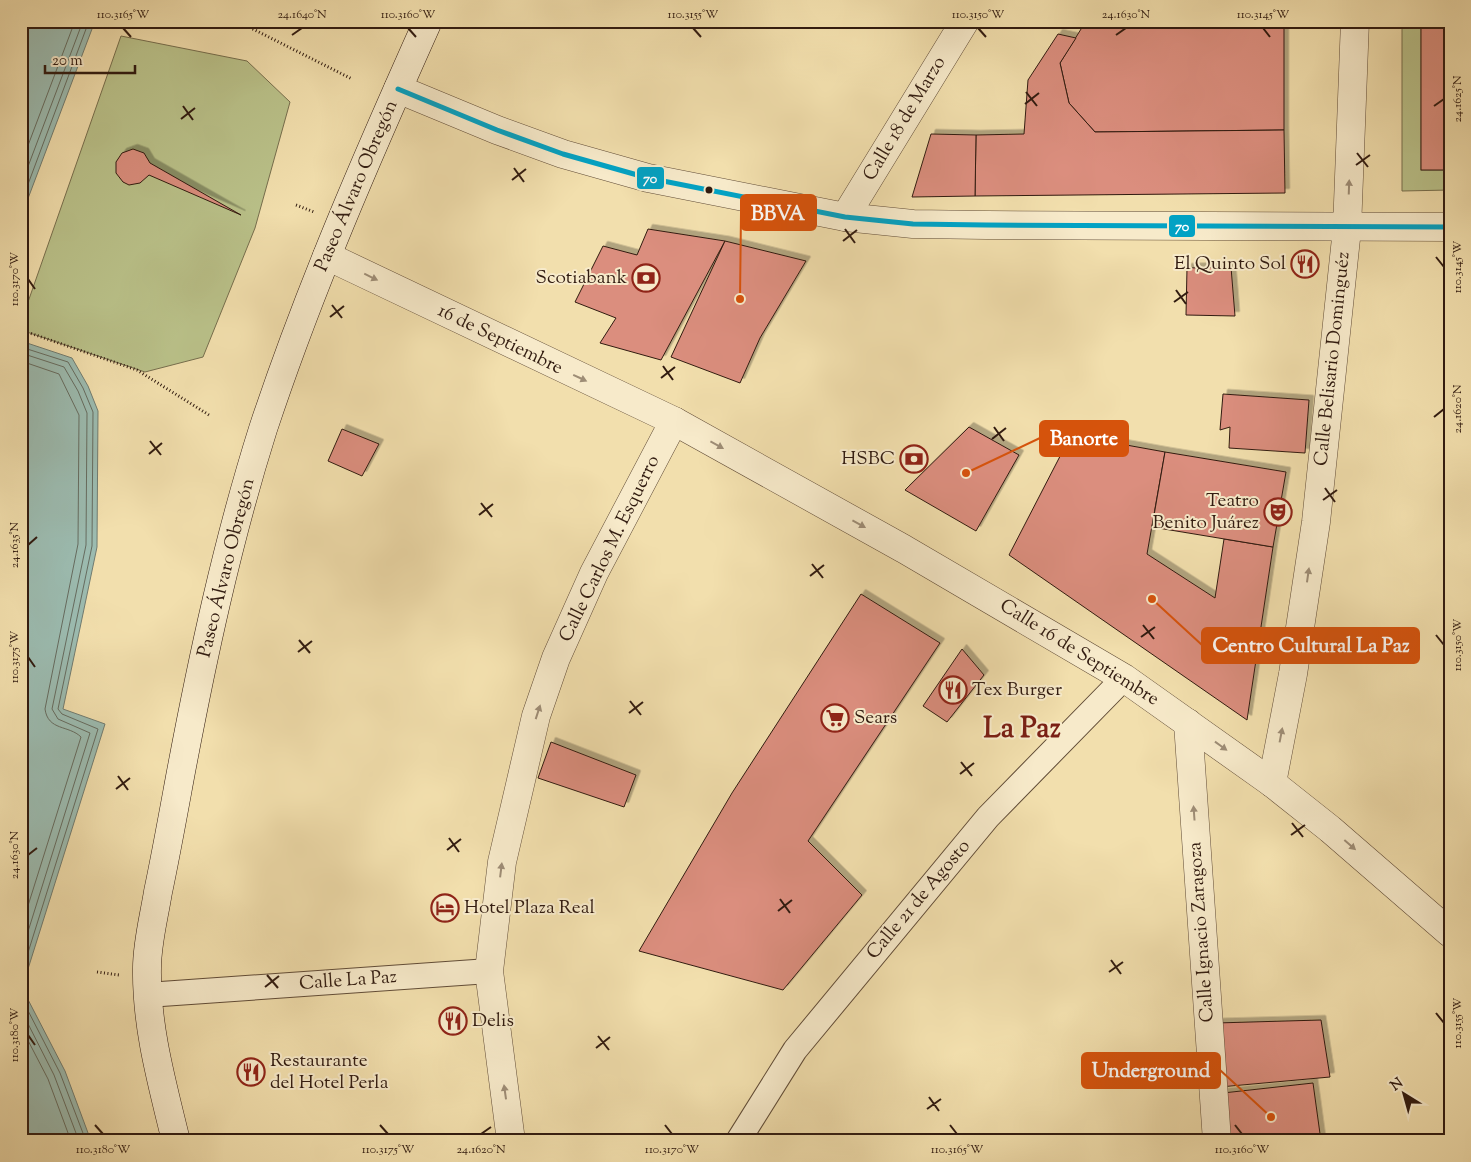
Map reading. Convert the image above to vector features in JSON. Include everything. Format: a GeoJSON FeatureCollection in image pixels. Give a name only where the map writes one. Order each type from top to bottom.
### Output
{"type":"FeatureCollection","features":[{"type":"Feature","properties":{"kind":"street","name":"Paseo Álvaro Obregón"},"geometry":{"type":"LineString","coordinates":[[176,1141],[152,1040],[147,995],[147,964],[154,914],[195,700],[220,588],[264,429],[327,256],[428,21]]}},
{"type":"Feature","properties":{"kind":"street","name":"Calle 18 de Marzo"},"geometry":{"type":"LineString","coordinates":[[845,217],[965,21]]}},
{"type":"Feature","properties":{"kind":"street","name":"Calle Belisario Dominguéz"},"geometry":{"type":"LineString","coordinates":[[1272,783],[1293,674],[1316,522],[1347,229],[1355,21]]}},
{"type":"Feature","properties":{"kind":"street"},"geometry":{"type":"LineString","coordinates":[[398,89],[497,130],[563,154],[648,178],[845,217],[913,224],[1347,229],[1450,227]]}},
{"type":"Feature","properties":{"kind":"street","name":"16 de Septiembre"},"geometry":{"type":"LineString","coordinates":[[327,256],[674,422]]}},
{"type":"Feature","properties":{"kind":"street","name":"Calle 16 de Septiembre"},"geometry":{"type":"LineString","coordinates":[[674,422],[913,554],[1124,678],[1272,783],[1330,829],[1450,933]]}},
{"type":"Feature","properties":{"kind":"street","name":"Calle Carlos M. Esquerro"},"geometry":{"type":"LineString","coordinates":[[511,1141],[489,971],[502,862],[536,716],[556,658],[594,573],[674,422]]}},
{"type":"Feature","properties":{"kind":"street","name":"Calle 21 de Agosto"},"geometry":{"type":"LineString","coordinates":[[738,1141],[795,1050],[988,817],[1124,678]]}},
{"type":"Feature","properties":{"kind":"street","name":"Calle Ignacio Zaragoza"},"geometry":{"type":"LineString","coordinates":[[1188,723],[1217,1141]]}},
{"type":"Feature","properties":{"kind":"street","name":"Calle La Paz"},"geometry":{"type":"LineString","coordinates":[[147,995],[489,971]]}},
{"type":"Feature","properties":{"kind":"path"},"geometry":{"type":"LineString","coordinates":[[237,21],[352,79]]}},
{"type":"Feature","properties":{"kind":"path"},"geometry":{"type":"LineString","coordinates":[[21,330],[136,370],[209,415]]}},
{"type":"Feature","properties":{"kind":"green space"},"geometry":{"type":"Polygon","coordinates":[[[1402,21],[1421,21],[1421,170],[1450,170],[1450,190],[1402,191],[1402,21]]]}},
{"type":"Feature","properties":{"kind":"green space"},"geometry":{"type":"Polygon","coordinates":[[[121,36],[247,61],[290,102],[255,228],[203,357],[145,372],[21,330],[21,322],[121,36]]]}},
{"type":"Feature","properties":{"kind":"water"},"geometry":{"type":"Polygon","coordinates":[[[21,21],[95,21],[21,217],[21,21]]]}},
{"type":"Feature","properties":{"kind":"water"},"geometry":{"type":"Polygon","coordinates":[[[21,341],[72,358],[88,386],[98,411],[97,547],[63,709],[105,724],[22,988],[65,1071],[91,1141],[21,1141],[21,341]]]}},
{"type":"Feature","properties":{"kind":"building"},"geometry":{"type":"Polygon","coordinates":[[[1086,21],[1284,21],[1284,130],[1095,132],[1069,103],[1060,63],[1086,21]]]}},
{"type":"Feature","properties":{"kind":"building"},"geometry":{"type":"Polygon","coordinates":[[[1421,21],[1450,21],[1450,170],[1421,170],[1421,21]]]}},
{"type":"Feature","properties":{"kind":"building"},"geometry":{"type":"Polygon","coordinates":[[[1058,34],[1076,38],[1060,63],[1069,103],[1095,132],[1284,130],[1285,193],[975,196],[976,135],[1024,134],[1028,80],[1058,34]]]}},
{"type":"Feature","properties":{"kind":"building"},"geometry":{"type":"Polygon","coordinates":[[[931,134],[976,135],[975,196],[912,197],[931,134]]]}},
{"type":"Feature","properties":{"kind":"building"},"geometry":{"type":"Polygon","coordinates":[[[133,149],[144,153],[150,163],[241,215],[149,175],[140,183],[129,185],[123,182],[116,173],[116,162],[122,153],[133,149]]]}},
{"type":"Feature","properties":{"kind":"building","name":"Scotiabank"},"geometry":{"type":"Polygon","coordinates":[[[648,229],[725,241],[661,360],[600,343],[616,318],[575,302],[603,246],[637,255],[648,229]]]}},
{"type":"Feature","properties":{"kind":"building"},"geometry":{"type":"Polygon","coordinates":[[[725,241],[806,261],[760,338],[740,383],[671,357],[725,241]]]}},
{"type":"Feature","properties":{"kind":"building"},"geometry":{"type":"Polygon","coordinates":[[[1231,267],[1235,316],[1186,315],[1187,268],[1231,267]]]}},
{"type":"Feature","properties":{"kind":"building"},"geometry":{"type":"Polygon","coordinates":[[[1223,394],[1309,400],[1305,453],[1229,448],[1230,427],[1220,430],[1223,394]]]}},
{"type":"Feature","properties":{"kind":"building"},"geometry":{"type":"Polygon","coordinates":[[[969,427],[1019,455],[976,531],[905,490],[969,427]]]}},
{"type":"Feature","properties":{"kind":"building"},"geometry":{"type":"Polygon","coordinates":[[[342,429],[379,444],[362,476],[328,461],[342,429]]]}},
{"type":"Feature","properties":{"kind":"building"},"geometry":{"type":"Polygon","coordinates":[[[1071,435],[1165,452],[1147,554],[1215,598],[1224,539],[1273,547],[1247,720],[1009,555],[1071,435]]]}},
{"type":"Feature","properties":{"kind":"building"},"geometry":{"type":"Polygon","coordinates":[[[1165,452],[1286,472],[1273,547],[1152,527],[1165,452]]]}},
{"type":"Feature","properties":{"kind":"building","name":"Sears"},"geometry":{"type":"Polygon","coordinates":[[[861,594],[940,643],[808,841],[862,895],[783,990],[639,951],[732,793],[861,594]]]}},
{"type":"Feature","properties":{"kind":"building","name":"Tex Burger"},"geometry":{"type":"Polygon","coordinates":[[[962,649],[984,675],[947,722],[923,706],[962,649]]]}},
{"type":"Feature","properties":{"kind":"building"},"geometry":{"type":"Polygon","coordinates":[[[551,742],[636,775],[624,807],[538,778],[551,742]]]}},
{"type":"Feature","properties":{"kind":"building"},"geometry":{"type":"Polygon","coordinates":[[[1321,1020],[1330,1077],[1220,1087],[1216,1023],[1321,1020]]]}},
{"type":"Feature","properties":{"kind":"building"},"geometry":{"type":"Polygon","coordinates":[[[1313,1083],[1321,1141],[1226,1141],[1223,1093],[1313,1083]]]}},
{"type":"Feature","properties":{"kind":"transit line","name":"70"},"geometry":{"type":"LineString","coordinates":[[398,89],[497,130],[563,154],[648,178],[845,217],[913,224],[1450,227]]}},
{"type":"Feature","properties":{"kind":"place","name":"El Quinto Sol"},"geometry":{"type":"Point","coordinates":[1305,264]}},
{"type":"Feature","properties":{"kind":"place","name":"Scotiabank"},"geometry":{"type":"Point","coordinates":[646,278]}},
{"type":"Feature","properties":{"kind":"place","name":"BBVA"},"geometry":{"type":"Point","coordinates":[740,299]}},
{"type":"Feature","properties":{"kind":"place","name":"HSBC"},"geometry":{"type":"Point","coordinates":[914,459]}},
{"type":"Feature","properties":{"kind":"place","name":"Banorte"},"geometry":{"type":"Point","coordinates":[966,473]}},
{"type":"Feature","properties":{"kind":"place","name":"Teatro Benito Juárez"},"geometry":{"type":"Point","coordinates":[1278,512]}},
{"type":"Feature","properties":{"kind":"place","name":"Centro Cultural La Paz"},"geometry":{"type":"Point","coordinates":[1152,599]}},
{"type":"Feature","properties":{"kind":"place","name":"Tex Burger"},"geometry":{"type":"Point","coordinates":[953,690]}},
{"type":"Feature","properties":{"kind":"place","name":"Sears"},"geometry":{"type":"Point","coordinates":[835,718]}},
{"type":"Feature","properties":{"kind":"place","name":"Hotel Plaza Real"},"geometry":{"type":"Point","coordinates":[445,908]}},
{"type":"Feature","properties":{"kind":"place","name":"Delis"},"geometry":{"type":"Point","coordinates":[453,1021]}},
{"type":"Feature","properties":{"kind":"place","name":"Restaurante del Hotel Perla"},"geometry":{"type":"Point","coordinates":[251,1072]}},
{"type":"Feature","properties":{"kind":"place","name":"Underground"},"geometry":{"type":"Point","coordinates":[1271,1117]}},
{"type":"Feature","properties":{"kind":"district","name":"La Paz"},"geometry":{"type":"Point","coordinates":[1022,730]}}]}
